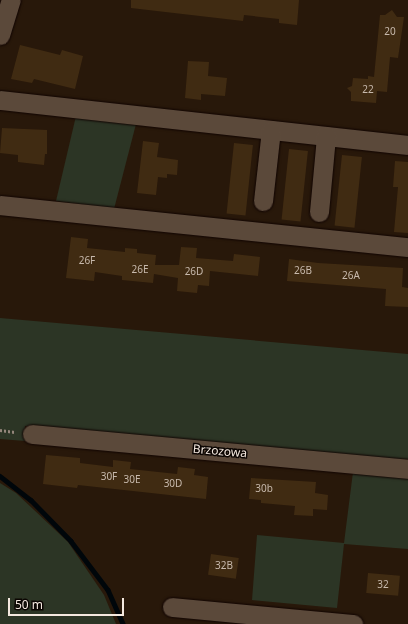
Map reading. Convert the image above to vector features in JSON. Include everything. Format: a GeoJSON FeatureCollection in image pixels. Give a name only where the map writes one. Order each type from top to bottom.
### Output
{"type":"FeatureCollection","features":[{"type":"Feature","properties":{"kind":"street"},"geometry":{"type":"LineString","coordinates":[[0,35],[11,0]]}},
{"type":"Feature","properties":{"kind":"street"},"geometry":{"type":"LineString","coordinates":[[0,100],[408,145]]}},
{"type":"Feature","properties":{"kind":"street"},"geometry":{"type":"LineString","coordinates":[[262,201],[271,130]]}},
{"type":"Feature","properties":{"kind":"street"},"geometry":{"type":"LineString","coordinates":[[319,212],[326,136]]}},
{"type":"Feature","properties":{"kind":"street"},"geometry":{"type":"LineString","coordinates":[[0,205],[408,247]]}},
{"type":"Feature","properties":{"kind":"street","name":"Brzozowa"},"geometry":{"type":"LineString","coordinates":[[32,434],[408,469]]}},
{"type":"Feature","properties":{"kind":"street"},"geometry":{"type":"LineString","coordinates":[[172,607],[353,624]]}},
{"type":"Feature","properties":{"kind":"green space"},"geometry":{"type":"Polygon","coordinates":[[[76,116],[136,124],[114,209],[56,201],[76,116]]]}},
{"type":"Feature","properties":{"kind":"green space"},"geometry":{"type":"Polygon","coordinates":[[[0,318],[408,354],[408,465],[217,447],[25,426],[25,441],[0,439],[0,318]]]}},
{"type":"Feature","properties":{"kind":"green space"},"geometry":{"type":"Polygon","coordinates":[[[353,472],[408,477],[408,549],[344,544],[337,608],[252,600],[257,535],[344,543],[353,472]]]}},
{"type":"Feature","properties":{"kind":"green space"},"geometry":{"type":"Polygon","coordinates":[[[0,483],[16,493],[68,542],[104,595],[116,624],[0,624],[0,483]]]}},
{"type":"Feature","properties":{"kind":"building"},"geometry":{"type":"Polygon","coordinates":[[[131,0],[299,0],[297,25],[279,23],[279,19],[244,15],[243,21],[131,8],[131,0]]]}},
{"type":"Feature","properties":{"kind":"building"},"geometry":{"type":"Polygon","coordinates":[[[392,10],[397,17],[404,17],[398,58],[390,57],[387,92],[377,91],[376,103],[351,101],[351,92],[347,88],[352,86],[353,78],[368,79],[368,76],[374,77],[380,15],[385,15],[392,10]]]}},
{"type":"Feature","properties":{"kind":"building"},"geometry":{"type":"Polygon","coordinates":[[[20,45],[60,55],[62,50],[83,56],[75,89],[34,79],[32,83],[11,79],[20,45]]]}},
{"type":"Feature","properties":{"kind":"building"},"geometry":{"type":"Polygon","coordinates":[[[188,61],[209,62],[208,76],[227,78],[225,96],[201,94],[201,100],[185,98],[188,61]]]}},
{"type":"Feature","properties":{"kind":"building"},"geometry":{"type":"Polygon","coordinates":[[[2,128],[47,130],[47,154],[45,154],[44,165],[18,162],[18,155],[0,153],[2,128]]]}},
{"type":"Feature","properties":{"kind":"building"},"geometry":{"type":"Polygon","coordinates":[[[143,141],[159,143],[157,157],[178,160],[177,175],[167,174],[167,178],[158,177],[156,195],[137,193],[143,141]]]}},
{"type":"Feature","properties":{"kind":"building"},"geometry":{"type":"Polygon","coordinates":[[[234,143],[253,145],[245,216],[227,214],[234,143]]]}},
{"type":"Feature","properties":{"kind":"building"},"geometry":{"type":"Polygon","coordinates":[[[289,149],[308,151],[300,222],[282,220],[289,149]]]}},
{"type":"Feature","properties":{"kind":"building"},"geometry":{"type":"Polygon","coordinates":[[[342,155],[362,157],[354,228],[335,226],[342,155]]]}},
{"type":"Feature","properties":{"kind":"building"},"geometry":{"type":"Polygon","coordinates":[[[395,161],[408,162],[408,233],[394,232],[398,187],[393,187],[395,161]]]}},
{"type":"Feature","properties":{"kind":"building"},"geometry":{"type":"Polygon","coordinates":[[[71,237],[88,239],[87,248],[125,252],[125,248],[137,249],[137,253],[156,255],[155,265],[179,265],[181,247],[197,248],[196,258],[233,261],[234,254],[260,257],[258,276],[210,271],[209,286],[198,285],[197,293],[177,291],[178,278],[154,274],[153,283],[122,280],[122,276],[95,272],[94,281],[66,278],[71,237]]]}},
{"type":"Feature","properties":{"kind":"building"},"geometry":{"type":"Polygon","coordinates":[[[289,259],[318,263],[403,268],[402,287],[408,288],[408,307],[385,306],[386,289],[287,281],[289,259]]]}},
{"type":"Feature","properties":{"kind":"building"},"geometry":{"type":"Polygon","coordinates":[[[46,455],[80,458],[80,463],[113,467],[113,460],[131,462],[130,469],[177,474],[178,467],[195,469],[194,475],[208,477],[206,499],[78,485],[77,488],[43,484],[46,455]]]}},
{"type":"Feature","properties":{"kind":"building"},"geometry":{"type":"Polygon","coordinates":[[[251,478],[316,482],[315,493],[328,495],[327,510],[313,509],[313,516],[294,515],[295,506],[261,503],[261,500],[249,499],[251,478]]]}},
{"type":"Feature","properties":{"kind":"building"},"geometry":{"type":"Polygon","coordinates":[[[211,554],[239,558],[236,579],[208,575],[211,554]]]}},
{"type":"Feature","properties":{"kind":"building"},"geometry":{"type":"Polygon","coordinates":[[[368,573],[400,576],[398,596],[366,593],[368,573]]]}},
{"type":"Feature","properties":{"kind":"waterway"},"geometry":{"type":"LineString","coordinates":[[0,476],[31,500],[71,541],[108,590],[123,624]]}}]}
